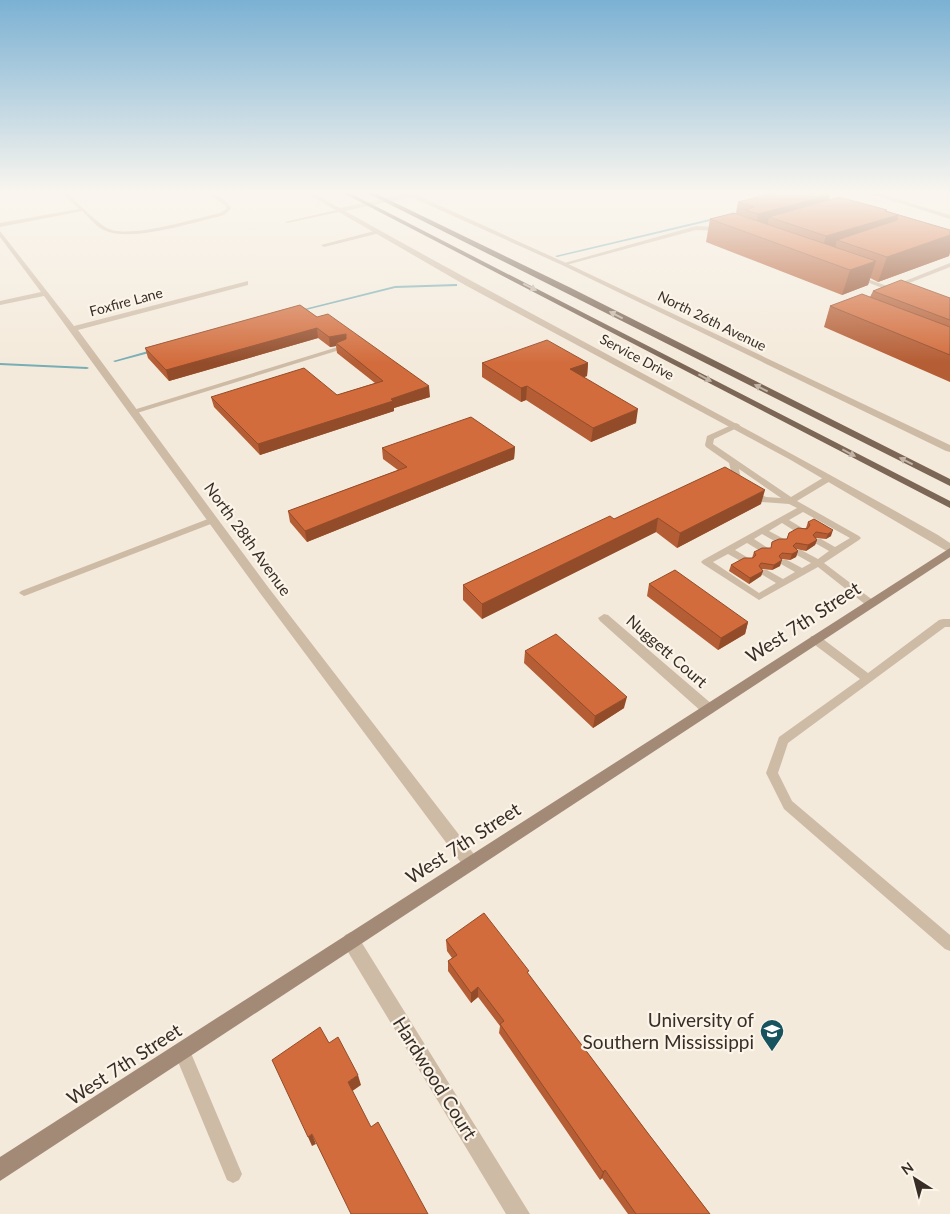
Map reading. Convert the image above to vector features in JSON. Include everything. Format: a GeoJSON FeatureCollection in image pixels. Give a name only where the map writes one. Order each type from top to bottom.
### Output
{"type":"FeatureCollection","features":[{"type":"Feature","properties":{"kind":"main road"},"geometry":{"type":"LineString","coordinates":[[456,250],[946,503]]}},
{"type":"Feature","properties":{"kind":"main road"},"geometry":{"type":"LineString","coordinates":[[486,250],[950,483]]}},
{"type":"Feature","properties":{"kind":"main road","name":"West 7th Street"},"geometry":{"type":"LineString","coordinates":[[0,1170],[815,640],[950,550]]}},
{"type":"Feature","properties":{"kind":"street","name":"North 28th Avenue"},"geometry":{"type":"LineString","coordinates":[[12,250],[471,863]]}},
{"type":"Feature","properties":{"kind":"street","name":"Service Drive"},"geometry":{"type":"LineString","coordinates":[[409,250],[736,426],[934,537],[950,550]]}},
{"type":"Feature","properties":{"kind":"street","name":"North 26th Avenue"},"geometry":{"type":"LineString","coordinates":[[532,250],[950,449]]}},
{"type":"Feature","properties":{"kind":"street","name":"Foxfire Lane"},"geometry":{"type":"LineString","coordinates":[[72,329],[245,283]]}},
{"type":"Feature","properties":{"kind":"street"},"geometry":{"type":"LineString","coordinates":[[0,303],[45,293]]}},
{"type":"Feature","properties":{"kind":"street","name":"Nuggett Court"},"geometry":{"type":"LineString","coordinates":[[604,618],[708,709]]}},
{"type":"Feature","properties":{"kind":"street","name":"Hardwood Court"},"geometry":{"type":"LineString","coordinates":[[351,941],[519,1214]]}},
{"type":"Feature","properties":{"kind":"lane"},"geometry":{"type":"LineString","coordinates":[[564,264],[617,250]]}},
{"type":"Feature","properties":{"kind":"lane"},"geometry":{"type":"LineString","coordinates":[[888,289],[950,265]]}},
{"type":"Feature","properties":{"kind":"lane"},"geometry":{"type":"LineString","coordinates":[[854,276],[906,295]]}},
{"type":"Feature","properties":{"kind":"lane"},"geometry":{"type":"LineString","coordinates":[[134,411],[344,347]]}},
{"type":"Feature","properties":{"kind":"lane"},"geometry":{"type":"LineString","coordinates":[[736,426],[710,438],[708,445],[791,501],[856,538],[818,563],[759,597],[706,562],[803,508]]}},
{"type":"Feature","properties":{"kind":"lane"},"geometry":{"type":"LineString","coordinates":[[733,462],[737,484],[764,500],[791,501],[828,478]]}},
{"type":"Feature","properties":{"kind":"lane"},"geometry":{"type":"LineString","coordinates":[[24,593],[214,520]]}},
{"type":"Feature","properties":{"kind":"lane"},"geometry":{"type":"LineString","coordinates":[[783,520],[801,531]]}},
{"type":"Feature","properties":{"kind":"lane"},"geometry":{"type":"LineString","coordinates":[[762,531],[781,542]]}},
{"type":"Feature","properties":{"kind":"lane"},"geometry":{"type":"LineString","coordinates":[[748,539],[765,550]]}},
{"type":"Feature","properties":{"kind":"lane"},"geometry":{"type":"LineString","coordinates":[[818,541],[835,551]]}},
{"type":"Feature","properties":{"kind":"lane"},"geometry":{"type":"LineString","coordinates":[[729,550],[747,561]]}},
{"type":"Feature","properties":{"kind":"lane"},"geometry":{"type":"LineString","coordinates":[[798,552],[818,563],[870,604]]}},
{"type":"Feature","properties":{"kind":"lane"},"geometry":{"type":"LineString","coordinates":[[784,562],[801,572]]}},
{"type":"Feature","properties":{"kind":"lane"},"geometry":{"type":"LineString","coordinates":[[764,572],[783,583]]}},
{"type":"Feature","properties":{"kind":"lane"},"geometry":{"type":"LineString","coordinates":[[950,623],[943,623],[784,740],[772,773],[788,804],[950,944]]}},
{"type":"Feature","properties":{"kind":"lane"},"geometry":{"type":"LineString","coordinates":[[815,640],[868,679]]}},
{"type":"Feature","properties":{"kind":"lane"},"geometry":{"type":"LineString","coordinates":[[182,1052],[233,1174]]}},
{"type":"Feature","properties":{"kind":"building"},"geometry":{"type":"Polygon","coordinates":[[[794,250],[842,250],[876,261],[850,270],[794,250]]]}},
{"type":"Feature","properties":{"kind":"building"},"geometry":{"type":"Polygon","coordinates":[[[865,250],[908,250],[887,257],[865,250]]]}},
{"type":"Feature","properties":{"kind":"building"},"geometry":{"type":"Polygon","coordinates":[[[901,280],[950,298],[950,320],[873,291],[901,280]]]}},
{"type":"Feature","properties":{"kind":"building"},"geometry":{"type":"Polygon","coordinates":[[[862,294],[950,327],[950,355],[830,306],[862,294]]]}},
{"type":"Feature","properties":{"kind":"building"},"geometry":{"type":"Polygon","coordinates":[[[300,305],[317,317],[328,314],[429,386],[391,399],[393,401],[258,444],[211,397],[304,368],[337,395],[383,381],[336,343],[346,339],[346,334],[329,337],[317,328],[166,370],[145,348],[300,305]]]}},
{"type":"Feature","properties":{"kind":"building"},"geometry":{"type":"Polygon","coordinates":[[[547,340],[588,363],[570,369],[638,409],[593,428],[527,386],[521,388],[482,363],[547,340]]]}},
{"type":"Feature","properties":{"kind":"building"},"geometry":{"type":"Polygon","coordinates":[[[471,417],[515,447],[305,531],[288,511],[407,467],[382,448],[471,417]]]}},
{"type":"Feature","properties":{"kind":"building"},"geometry":{"type":"Polygon","coordinates":[[[725,467],[765,490],[680,533],[658,518],[482,604],[463,585],[610,516],[614,519],[725,467]]]}},
{"type":"Feature","properties":{"kind":"building"},"geometry":{"type":"Polygon","coordinates":[[[814,519],[833,530],[828,534],[816,532],[813,535],[817,540],[808,545],[796,543],[793,546],[798,551],[792,554],[782,553],[779,556],[782,560],[774,565],[761,563],[759,566],[763,571],[750,578],[731,565],[744,558],[753,558],[756,555],[754,552],[762,548],[771,548],[772,542],[779,539],[787,539],[789,533],[798,528],[807,529],[810,525],[808,522],[814,519]]]}},
{"type":"Feature","properties":{"kind":"building"},"geometry":{"type":"Polygon","coordinates":[[[675,570],[748,622],[721,638],[649,584],[675,570]]]}},
{"type":"Feature","properties":{"kind":"building"},"geometry":{"type":"Polygon","coordinates":[[[556,634],[627,697],[595,716],[525,651],[556,634]]]}},
{"type":"Feature","properties":{"kind":"building"},"geometry":{"type":"Polygon","coordinates":[[[484,913],[710,1214],[636,1214],[605,1170],[603,1172],[500,1024],[504,1021],[478,987],[471,993],[448,961],[457,955],[446,940],[484,913]]]}},
{"type":"Feature","properties":{"kind":"building"},"geometry":{"type":"Polygon","coordinates":[[[320,1027],[329,1043],[338,1037],[358,1075],[348,1082],[371,1127],[378,1122],[428,1214],[351,1214],[312,1134],[308,1137],[272,1060],[320,1027]]]}},
{"type":"Feature","properties":{"kind":"waterway"},"geometry":{"type":"LineString","coordinates":[[557,256],[584,250]]}},
{"type":"Feature","properties":{"kind":"waterway"},"geometry":{"type":"LineString","coordinates":[[298,311],[395,287],[456,285]]}},
{"type":"Feature","properties":{"kind":"waterway"},"geometry":{"type":"LineString","coordinates":[[115,361],[155,350]]}},
{"type":"Feature","properties":{"kind":"waterway"},"geometry":{"type":"LineString","coordinates":[[0,364],[87,368]]}},
{"type":"Feature","properties":{"kind":"place","name":"University of Southern Mississippi"},"geometry":{"type":"Point","coordinates":[772,1052]}}]}
